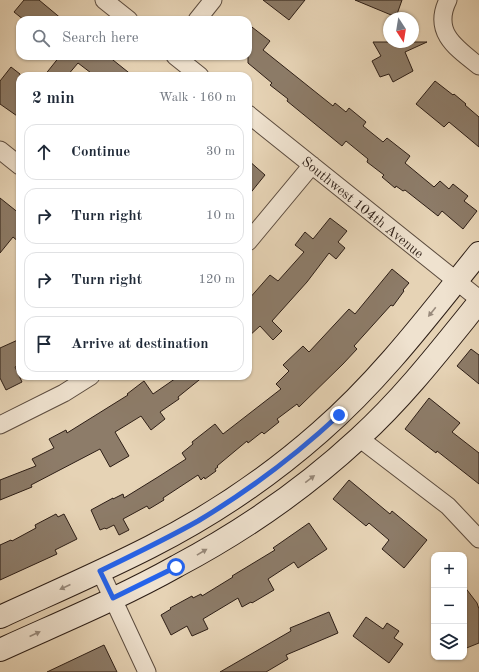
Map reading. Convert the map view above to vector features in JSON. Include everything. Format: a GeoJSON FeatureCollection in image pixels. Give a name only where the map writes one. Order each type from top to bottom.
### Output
{"type":"FeatureCollection","features":[{"type":"Feature","properties":{"kind":"street"},"geometry":{"type":"LineString","coordinates":[[104,0],[124,16]]}},
{"type":"Feature","properties":{"kind":"street"},"geometry":{"type":"LineString","coordinates":[[200,16],[213,0]]}},
{"type":"Feature","properties":{"kind":"street"},"geometry":{"type":"LineString","coordinates":[[448,0],[443,16],[444,31],[455,45],[479,66]]}},
{"type":"Feature","properties":{"kind":"street"},"geometry":{"type":"LineString","coordinates":[[180,60],[195,72]]}},
{"type":"Feature","properties":{"kind":"street","name":"Southwest 104th Avenue"},"geometry":{"type":"LineString","coordinates":[[252,117],[479,299]]}},
{"type":"Feature","properties":{"kind":"street"},"geometry":{"type":"LineString","coordinates":[[0,150],[16,163]]}},
{"type":"Feature","properties":{"kind":"street"},"geometry":{"type":"LineString","coordinates":[[252,237],[312,165]]}},
{"type":"Feature","properties":{"kind":"street"},"geometry":{"type":"LineString","coordinates":[[0,617],[151,546],[198,520],[252,486],[299,450],[339,415],[378,376],[401,350],[479,253]]}},
{"type":"Feature","properties":{"kind":"street"},"geometry":{"type":"LineString","coordinates":[[0,650],[176,567],[270,509],[320,472],[386,412],[413,382],[479,302]]}},
{"type":"Feature","properties":{"kind":"street"},"geometry":{"type":"LineString","coordinates":[[0,425],[84,380]]}},
{"type":"Feature","properties":{"kind":"street"},"geometry":{"type":"LineString","coordinates":[[359,438],[448,506],[479,539]]}},
{"type":"Feature","properties":{"kind":"street"},"geometry":{"type":"LineString","coordinates":[[100,571],[147,672]]}},
{"type":"Feature","properties":{"kind":"building"},"geometry":{"type":"Polygon","coordinates":[[[24,0],[39,0],[58,16],[19,16],[14,12],[24,0]]]}},
{"type":"Feature","properties":{"kind":"building"},"geometry":{"type":"Polygon","coordinates":[[[263,0],[305,0],[289,20],[263,0]]]}},
{"type":"Feature","properties":{"kind":"building"},"geometry":{"type":"Polygon","coordinates":[[[355,0],[402,0],[398,12],[384,12],[355,0]]]}},
{"type":"Feature","properties":{"kind":"building"},"geometry":{"type":"Polygon","coordinates":[[[252,27],[270,41],[263,50],[333,106],[335,103],[346,112],[349,108],[366,122],[363,126],[383,142],[387,138],[410,156],[405,163],[434,187],[440,181],[449,189],[453,184],[468,196],[464,201],[477,211],[463,229],[442,211],[438,216],[405,190],[403,191],[396,186],[395,188],[382,177],[384,175],[367,162],[368,159],[346,141],[342,146],[287,101],[288,99],[270,85],[272,83],[248,63],[248,60],[252,60],[252,27]]]}},
{"type":"Feature","properties":{"kind":"building"},"geometry":{"type":"Polygon","coordinates":[[[373,42],[383,42],[383,48],[414,48],[405,52],[413,71],[393,82],[389,74],[380,77],[372,61],[381,56],[373,42]]]}},
{"type":"Feature","properties":{"kind":"building"},"geometry":{"type":"Polygon","coordinates":[[[419,42],[427,42],[419,46],[419,42]]]}},
{"type":"Feature","properties":{"kind":"building"},"geometry":{"type":"Polygon","coordinates":[[[57,60],[113,60],[128,72],[90,72],[78,63],[70,72],[47,72],[57,60]]]}},
{"type":"Feature","properties":{"kind":"building"},"geometry":{"type":"Polygon","coordinates":[[[11,67],[17,72],[16,72],[16,115],[0,104],[0,81],[11,67]]]}},
{"type":"Feature","properties":{"kind":"building"},"geometry":{"type":"Polygon","coordinates":[[[435,81],[453,95],[454,94],[479,117],[479,147],[449,122],[444,127],[416,104],[435,81]]]}},
{"type":"Feature","properties":{"kind":"building"},"geometry":{"type":"Polygon","coordinates":[[[252,164],[265,175],[252,191],[252,164]]]}},
{"type":"Feature","properties":{"kind":"building"},"geometry":{"type":"Polygon","coordinates":[[[0,198],[16,211],[16,240],[13,237],[0,253],[0,198]]]}},
{"type":"Feature","properties":{"kind":"building"},"geometry":{"type":"Polygon","coordinates":[[[330,218],[347,231],[338,242],[345,248],[336,259],[329,253],[307,282],[272,321],[282,331],[273,340],[260,326],[252,333],[252,295],[270,275],[278,281],[304,252],[295,245],[305,232],[313,239],[330,218]]]}},
{"type":"Feature","properties":{"kind":"building"},"geometry":{"type":"Polygon","coordinates":[[[392,269],[409,283],[403,290],[404,291],[393,306],[391,305],[354,346],[357,349],[299,407],[297,404],[277,419],[279,422],[264,434],[262,432],[248,443],[247,441],[217,466],[218,467],[215,469],[216,471],[205,479],[204,477],[201,480],[198,475],[149,509],[147,506],[123,519],[129,530],[119,535],[114,525],[100,530],[91,510],[123,494],[124,498],[158,477],[186,459],[182,453],[193,444],[192,442],[215,424],[223,434],[281,389],[276,384],[289,371],[283,365],[303,346],[309,352],[349,309],[355,314],[392,269]]]}},
{"type":"Feature","properties":{"kind":"building"},"geometry":{"type":"Polygon","coordinates":[[[16,341],[16,380],[21,380],[22,382],[6,390],[0,378],[0,348],[16,341]]]}},
{"type":"Feature","properties":{"kind":"building"},"geometry":{"type":"Polygon","coordinates":[[[471,349],[479,355],[479,384],[457,366],[471,349]]]}},
{"type":"Feature","properties":{"kind":"building"},"geometry":{"type":"Polygon","coordinates":[[[173,380],[199,380],[178,397],[179,399],[160,412],[165,419],[151,430],[141,416],[115,432],[129,456],[110,467],[100,449],[31,485],[32,487],[0,500],[0,480],[36,466],[32,459],[54,448],[49,439],[66,430],[67,433],[128,395],[127,394],[144,381],[153,394],[173,380]]]}},
{"type":"Feature","properties":{"kind":"building"},"geometry":{"type":"Polygon","coordinates":[[[429,398],[460,423],[452,432],[479,453],[479,484],[437,451],[436,453],[405,429],[429,398]]]}},
{"type":"Feature","properties":{"kind":"building"},"geometry":{"type":"Polygon","coordinates":[[[349,480],[390,514],[392,511],[427,540],[404,568],[382,549],[389,540],[369,523],[366,526],[333,499],[349,480]]]}},
{"type":"Feature","properties":{"kind":"building"},"geometry":{"type":"Polygon","coordinates":[[[56,514],[58,517],[64,514],[77,539],[55,550],[57,554],[0,580],[0,545],[11,540],[12,541],[36,528],[35,525],[56,514]]]}},
{"type":"Feature","properties":{"kind":"building"},"geometry":{"type":"Polygon","coordinates":[[[309,523],[327,549],[298,568],[294,562],[268,579],[274,590],[252,603],[251,602],[242,607],[238,598],[203,619],[208,629],[192,636],[187,626],[171,635],[161,615],[171,609],[170,608],[192,596],[193,598],[201,594],[202,596],[233,577],[232,576],[275,550],[273,548],[309,523]]]}},
{"type":"Feature","properties":{"kind":"building"},"geometry":{"type":"Polygon","coordinates":[[[467,590],[477,603],[479,609],[479,643],[467,648],[467,590]]]}},
{"type":"Feature","properties":{"kind":"building"},"geometry":{"type":"Polygon","coordinates":[[[329,612],[338,633],[286,655],[288,659],[266,672],[220,672],[291,631],[290,628],[329,612]]]}},
{"type":"Feature","properties":{"kind":"building"},"geometry":{"type":"Polygon","coordinates":[[[366,617],[383,629],[387,623],[399,631],[394,638],[403,644],[389,663],[353,636],[366,617]]]}},
{"type":"Feature","properties":{"kind":"building"},"geometry":{"type":"Polygon","coordinates":[[[104,645],[117,672],[47,672],[104,645]]]}},
{"type":"Feature","properties":{"kind":"route"},"geometry":{"type":"LineString","coordinates":[[176,567],[113,598],[100,571],[151,546],[198,520],[252,486],[339,415]]}}]}
